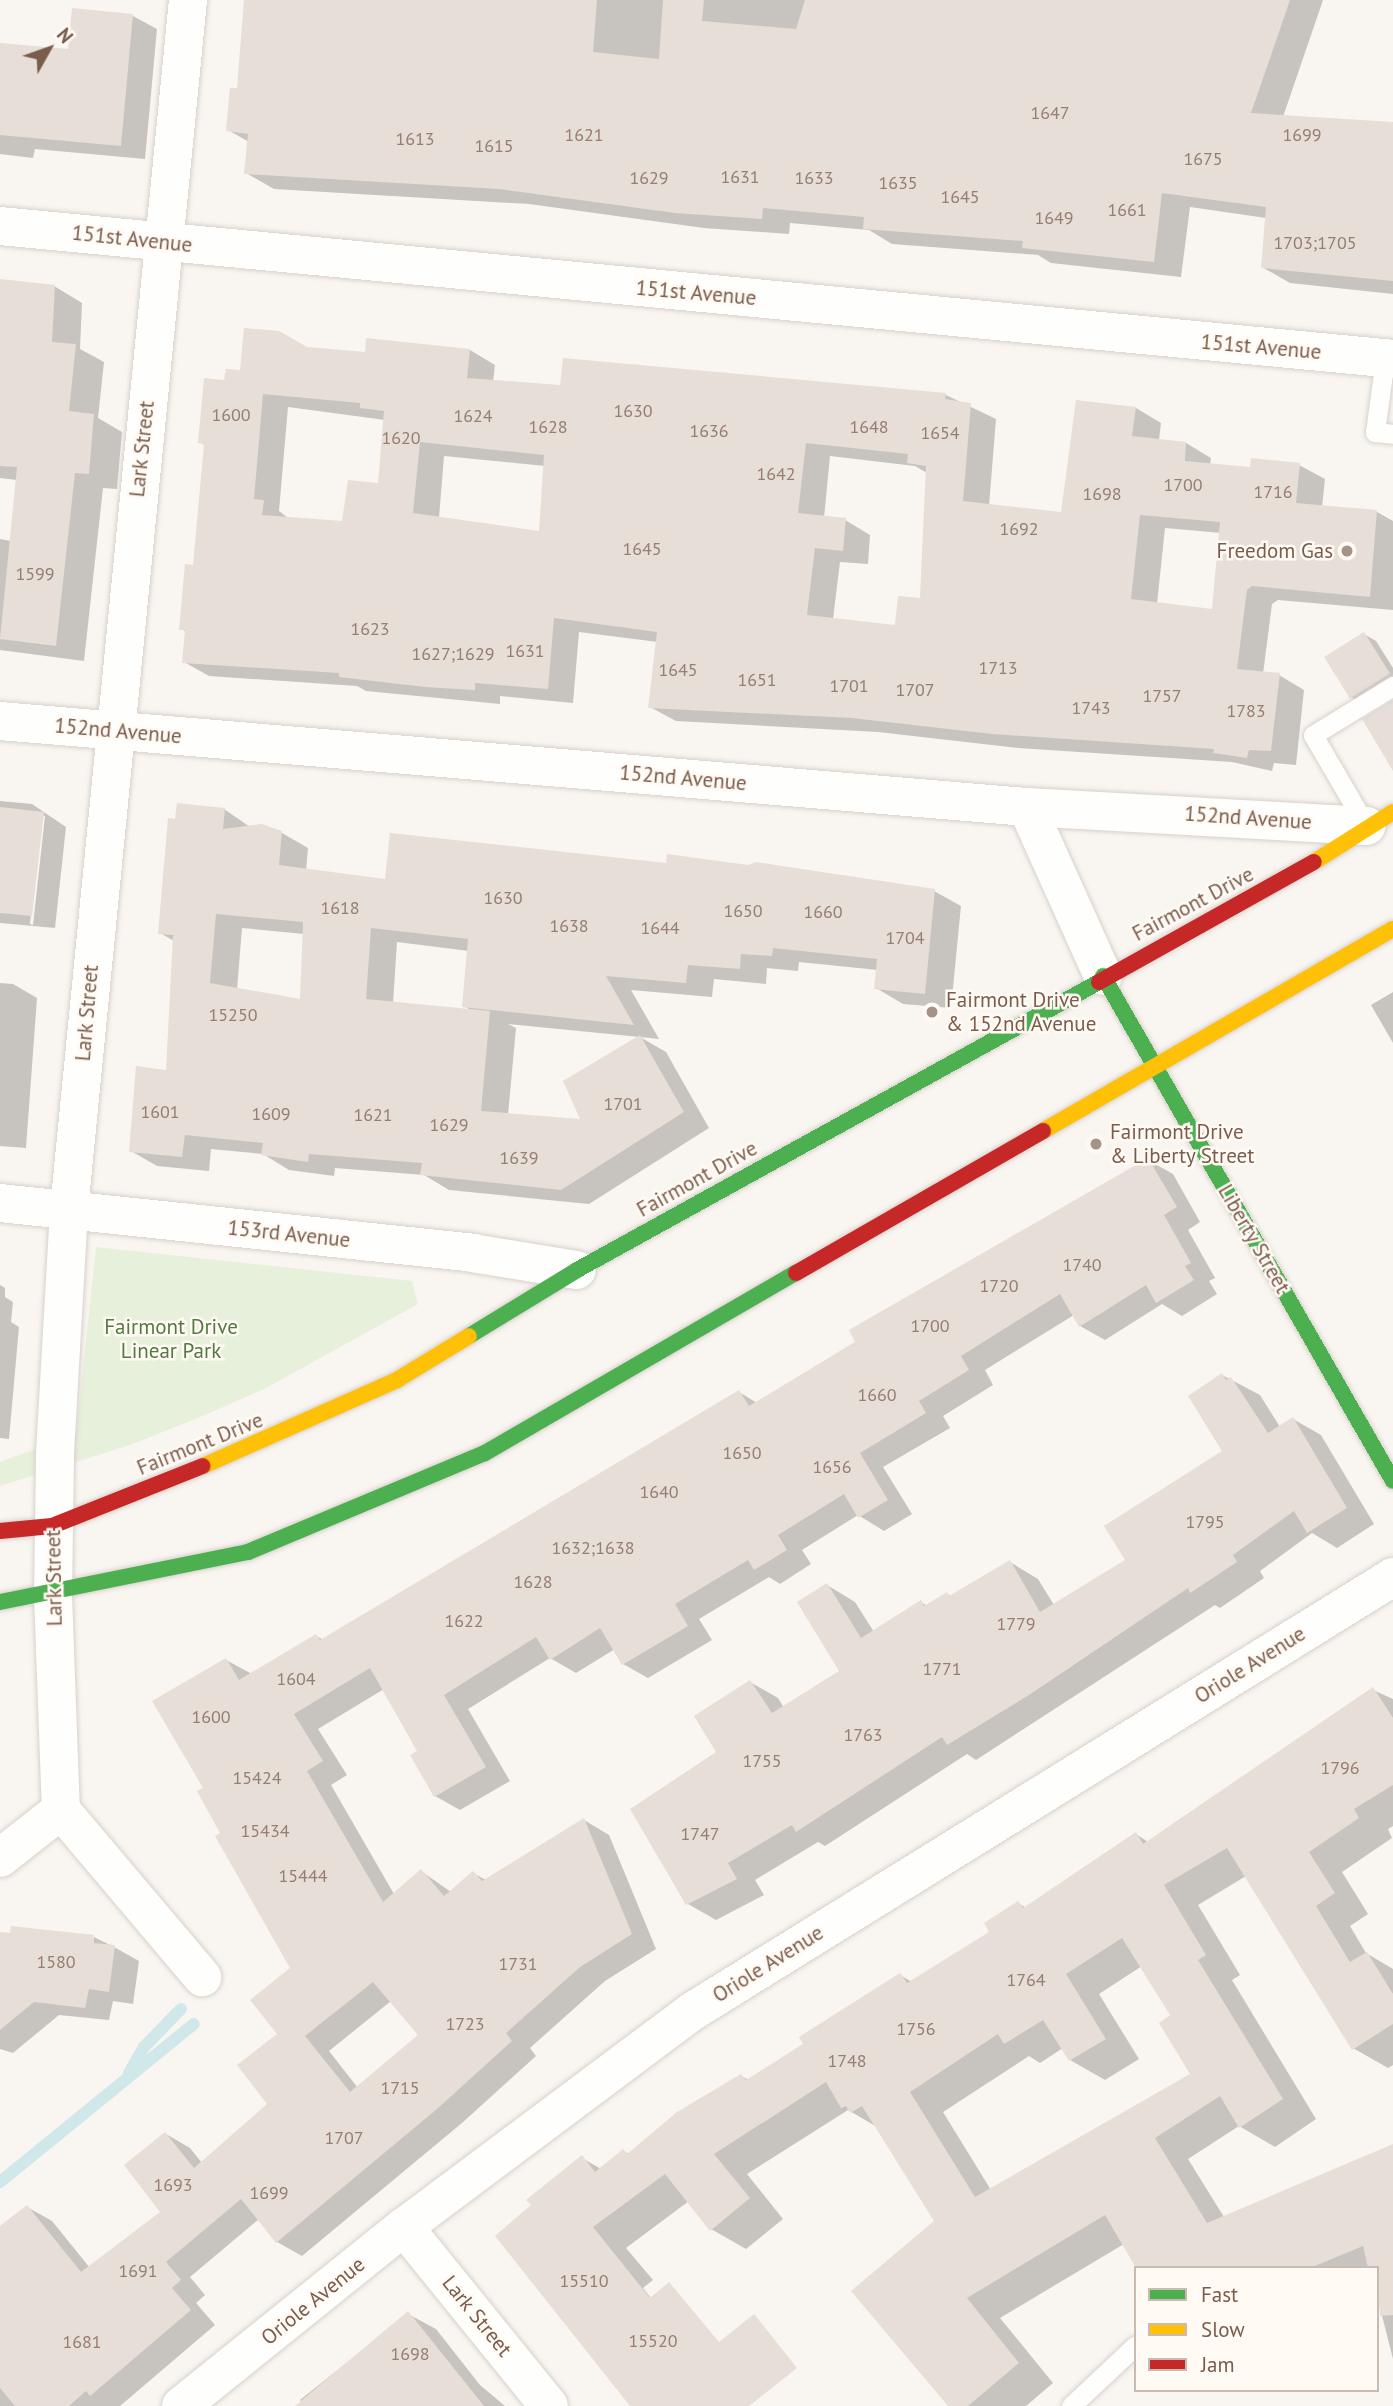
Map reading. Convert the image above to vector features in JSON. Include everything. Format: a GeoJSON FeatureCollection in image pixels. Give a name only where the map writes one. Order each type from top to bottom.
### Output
{"type":"FeatureCollection","features":[{"type":"Feature","properties":{"kind":"main road","name":"Fairmont Drive"},"geometry":{"type":"LineString","coordinates":[[0,1531],[52,1527],[268,1440],[397,1380],[577,1269],[1103,976],[1287,878],[1380,819]]}},
{"type":"Feature","properties":{"kind":"main road"},"geometry":{"type":"LineString","coordinates":[[0,1602],[52,1595],[248,1552],[485,1453],[1393,929]]}},
{"type":"Feature","properties":{"kind":"main road","name":"Liberty Street"},"geometry":{"type":"LineString","coordinates":[[1103,976],[1393,1481]]}},
{"type":"Feature","properties":{"kind":"street","name":"Lark Street"},"geometry":{"type":"LineString","coordinates":[[61,1810],[52,1595],[52,1527],[68,1210],[188,0]]}},
{"type":"Feature","properties":{"kind":"street","name":"151st Avenue"},"geometry":{"type":"LineString","coordinates":[[0,226],[1389,359]]}},
{"type":"Feature","properties":{"kind":"street","name":"152nd Avenue"},"geometry":{"type":"LineString","coordinates":[[0,721],[1027,807],[1380,819]]}},
{"type":"Feature","properties":{"kind":"street","name":"Liberty Street"},"geometry":{"type":"LineString","coordinates":[[1027,807],[1103,976]]}},
{"type":"Feature","properties":{"kind":"street","name":"153rd Avenue"},"geometry":{"type":"LineString","coordinates":[[0,1203],[472,1253],[577,1269]]}},
{"type":"Feature","properties":{"kind":"street","name":"Oriole Avenue"},"geometry":{"type":"LineString","coordinates":[[181,2406],[404,2227],[694,2011],[1393,1577]]}},
{"type":"Feature","properties":{"kind":"street"},"geometry":{"type":"LineString","coordinates":[[0,1858],[61,1810],[202,1978]]}},
{"type":"Feature","properties":{"kind":"street","name":"Lark Street"},"geometry":{"type":"LineString","coordinates":[[404,2227],[549,2406]]}},
{"type":"Feature","properties":{"kind":"lane"},"geometry":{"type":"LineString","coordinates":[[1389,359],[1375,432],[1393,434]]}},
{"type":"Feature","properties":{"kind":"lane"},"geometry":{"type":"LineString","coordinates":[[1380,819],[1312,735],[1393,686]]}},
{"type":"Feature","properties":{"kind":"lane"},"geometry":{"type":"LineString","coordinates":[[1071,2406],[1134,2347]]}},
{"type":"Feature","properties":{"kind":"green space","name":"Fairmont Drive Linear Park"},"geometry":{"type":"Polygon","coordinates":[[[96,1247],[412,1281],[418,1304],[266,1388],[198,1418],[130,1445],[0,1486],[0,1462],[76,1434],[96,1247]]]}},
{"type":"Feature","properties":{"kind":"building"},"geometry":{"type":"Polygon","coordinates":[[[244,0],[597,0],[593,52],[659,59],[663,0],[704,0],[702,21],[796,29],[805,0],[1290,0],[1251,113],[1393,122],[1393,281],[1261,268],[1266,207],[1162,193],[1154,262],[1022,248],[1023,241],[863,229],[864,217],[763,208],[762,219],[675,213],[499,189],[244,174],[248,134],[226,131],[230,88],[237,88],[244,0]]]}},
{"type":"Feature","properties":{"kind":"building"},"geometry":{"type":"Polygon","coordinates":[[[72,8],[133,14],[121,146],[0,135],[0,43],[68,49],[72,8]]]}},
{"type":"Feature","properties":{"kind":"building"},"geometry":{"type":"Polygon","coordinates":[[[0,279],[55,285],[52,342],[76,344],[69,411],[94,414],[89,474],[75,473],[56,646],[0,639],[17,467],[0,466],[0,279]]]}},
{"type":"Feature","properties":{"kind":"building"},"geometry":{"type":"Polygon","coordinates":[[[244,328],[279,331],[307,347],[365,352],[366,338],[470,349],[467,378],[560,385],[563,358],[946,393],[945,399],[971,403],[963,501],[1061,512],[1076,400],[1136,407],[1132,436],[1186,442],[1185,461],[1250,467],[1251,458],[1300,463],[1296,503],[1377,510],[1370,597],[1252,586],[1247,590],[1237,669],[1280,673],[1271,751],[1249,750],[1247,758],[1213,753],[1214,749],[992,734],[852,718],[648,708],[657,632],[554,618],[548,689],[475,683],[475,690],[425,687],[339,677],[339,673],[182,663],[185,630],[179,630],[185,564],[193,565],[204,444],[198,443],[204,378],[224,380],[226,369],[240,370],[244,328]],[[263,394],[254,499],[264,500],[262,515],[342,521],[348,480],[378,483],[384,411],[360,408],[360,403],[263,394]],[[420,442],[413,513],[539,531],[544,455],[420,442]],[[806,443],[798,513],[846,518],[843,551],[815,548],[807,615],[895,625],[898,596],[920,598],[926,466],[907,463],[908,454],[806,443]],[[1140,515],[1131,599],[1212,609],[1220,522],[1140,515]]]}},
{"type":"Feature","properties":{"kind":"building"},"geometry":{"type":"Polygon","coordinates":[[[1364,632],[1390,674],[1350,698],[1324,657],[1364,632]]]}},
{"type":"Feature","properties":{"kind":"building"},"geometry":{"type":"Polygon","coordinates":[[[1393,700],[1393,771],[1362,719],[1393,700]]]}},
{"type":"Feature","properties":{"kind":"building"},"geometry":{"type":"Polygon","coordinates":[[[177,803],[225,808],[223,829],[262,824],[282,831],[279,865],[385,879],[390,833],[666,863],[667,854],[748,865],[756,862],[935,889],[925,994],[874,989],[877,959],[773,948],[772,956],[741,954],[740,969],[688,965],[686,983],[606,976],[634,1025],[462,1007],[468,939],[371,928],[366,999],[490,1011],[481,1111],[580,1119],[563,1081],[640,1035],[684,1112],[561,1190],[420,1175],[422,1163],[309,1154],[308,1162],[261,1155],[263,1143],[185,1135],[182,1157],[129,1152],[136,1066],[166,1070],[173,935],[158,934],[168,818],[175,819],[177,803]],[[216,914],[210,983],[300,999],[303,922],[216,914]]]}},
{"type":"Feature","properties":{"kind":"building"},"geometry":{"type":"Polygon","coordinates":[[[0,807],[44,812],[32,916],[0,913],[0,807]]]}},
{"type":"Feature","properties":{"kind":"building"},"geometry":{"type":"Polygon","coordinates":[[[1148,1158],[1177,1207],[1164,1215],[1191,1263],[1185,1266],[1194,1280],[1156,1303],[1146,1285],[1079,1327],[1060,1294],[961,1356],[969,1370],[919,1401],[926,1413],[860,1453],[888,1500],[858,1518],[844,1494],[778,1535],[787,1550],[754,1570],[748,1560],[675,1604],[688,1626],[622,1665],[600,1628],[550,1660],[536,1637],[444,1695],[486,1767],[434,1797],[410,1755],[417,1751],[370,1668],[294,1714],[323,1761],[307,1771],[383,1902],[421,1869],[444,1896],[473,1871],[482,1881],[584,1818],[632,1934],[580,1967],[506,2033],[512,2041],[437,2109],[276,2243],[241,2199],[166,2262],[181,2280],[172,2288],[191,2310],[90,2396],[86,2391],[69,2406],[15,2406],[0,2388],[0,2226],[27,2205],[81,2272],[160,2212],[124,2165],[165,2132],[194,2168],[267,2104],[237,2065],[277,2034],[250,2000],[290,1968],[215,1836],[220,1833],[197,1791],[203,1788],[152,1701],[226,1658],[239,1680],[316,1634],[320,1640],[739,1390],[749,1406],[855,1342],[849,1330],[1148,1158]],[[373,1982],[305,2036],[350,2092],[418,2035],[373,1982]]]}},
{"type":"Feature","properties":{"kind":"building"},"geometry":{"type":"Polygon","coordinates":[[[1222,1373],[1226,1380],[1231,1377],[1268,1433],[1293,1417],[1347,1508],[1307,1533],[1294,1511],[1233,1555],[1237,1562],[1190,1593],[1188,1588],[1029,1695],[947,1745],[942,1737],[796,1832],[792,1825],[728,1863],[737,1879],[686,1905],[630,1809],[716,1752],[694,1716],[750,1680],[772,1713],[839,1671],[797,1602],[827,1583],[861,1638],[921,1600],[924,1606],[947,1592],[949,1596],[1010,1560],[1040,1612],[1125,1560],[1104,1526],[1222,1451],[1188,1396],[1222,1373]]]}},
{"type":"Feature","properties":{"kind":"building"},"geometry":{"type":"Polygon","coordinates":[[[1373,1687],[1393,1718],[1393,1785],[1354,1809],[1359,1818],[1309,1852],[1335,1893],[1316,1906],[1350,1962],[1367,1952],[1393,1994],[1393,2024],[1352,2050],[1227,1848],[1164,1885],[1206,1955],[1198,1960],[1283,2099],[1239,2128],[1220,2096],[1155,2138],[1207,2223],[1393,2144],[1393,2315],[1380,2316],[1379,2266],[1368,2266],[1363,2246],[1315,2266],[1135,2266],[1105,2215],[967,2298],[1019,2363],[968,2406],[948,2406],[851,2291],[934,2221],[862,2106],[850,2113],[846,2106],[841,2108],[826,2082],[714,2154],[750,2198],[710,2231],[665,2174],[593,2227],[650,2298],[669,2282],[719,2342],[754,2314],[797,2368],[749,2406],[630,2406],[495,2236],[531,2205],[526,2200],[582,2155],[595,2172],[623,2149],[627,2154],[677,2112],[741,2074],[746,2080],[803,2044],[799,2037],[900,1973],[907,1983],[989,1932],[984,1923],[1018,1901],[1023,1908],[1136,1832],[1143,1844],[1373,1687]],[[1122,1938],[1066,1974],[1106,2039],[1069,2061],[1043,2020],[1004,2044],[998,2034],[910,2092],[975,2197],[1190,2074],[1159,2023],[1170,2015],[1122,1938]]]}},
{"type":"Feature","properties":{"kind":"building"},"geometry":{"type":"Polygon","coordinates":[[[11,1926],[94,1935],[94,1943],[115,1945],[109,1992],[89,1989],[85,2008],[34,2002],[0,2030],[0,1932],[10,1933],[11,1926]]]}},
{"type":"Feature","properties":{"kind":"building"},"geometry":{"type":"Polygon","coordinates":[[[408,2311],[484,2406],[295,2406],[408,2311]]]}},
{"type":"Feature","properties":{"kind":"waterway"},"geometry":{"type":"LineString","coordinates":[[129,2073],[144,2047],[181,2009]]}},
{"type":"Feature","properties":{"kind":"waterway"},"geometry":{"type":"LineString","coordinates":[[0,2182],[194,2024]]}},
{"type":"Feature","properties":{"kind":"traffic: fast"},"geometry":{"type":"LineString","coordinates":[[1103,976],[1393,1481]]}},
{"type":"Feature","properties":{"kind":"traffic: fast"},"geometry":{"type":"LineString","coordinates":[[469,1336],[577,1270],[1099,982]]}},
{"type":"Feature","properties":{"kind":"traffic: fast"},"geometry":{"type":"LineString","coordinates":[[0,1602],[248,1552],[485,1453],[796,1273]]}},
{"type":"Feature","properties":{"kind":"traffic: slow"},"geometry":{"type":"LineString","coordinates":[[1314,862],[1393,812]]}},
{"type":"Feature","properties":{"kind":"traffic: slow"},"geometry":{"type":"LineString","coordinates":[[1043,1131],[1393,929]]}},
{"type":"Feature","properties":{"kind":"traffic: slow"},"geometry":{"type":"LineString","coordinates":[[203,1466],[397,1380],[469,1336]]}},
{"type":"Feature","properties":{"kind":"traffic: jam"},"geometry":{"type":"LineString","coordinates":[[1099,982],[1314,862]]}},
{"type":"Feature","properties":{"kind":"traffic: jam"},"geometry":{"type":"LineString","coordinates":[[796,1273],[1043,1131]]}},
{"type":"Feature","properties":{"kind":"traffic: jam"},"geometry":{"type":"LineString","coordinates":[[0,1531],[52,1526],[203,1466]]}},
{"type":"Feature","properties":{"kind":"place","name":"Freedom Gas"},"geometry":{"type":"Point","coordinates":[1347,551]}},
{"type":"Feature","properties":{"kind":"place","name":"Fairmont Drive & 152nd Avenue"},"geometry":{"type":"Point","coordinates":[932,1012]}},
{"type":"Feature","properties":{"kind":"place","name":"Fairmont Drive & Liberty Street"},"geometry":{"type":"Point","coordinates":[1096,1144]}}]}
